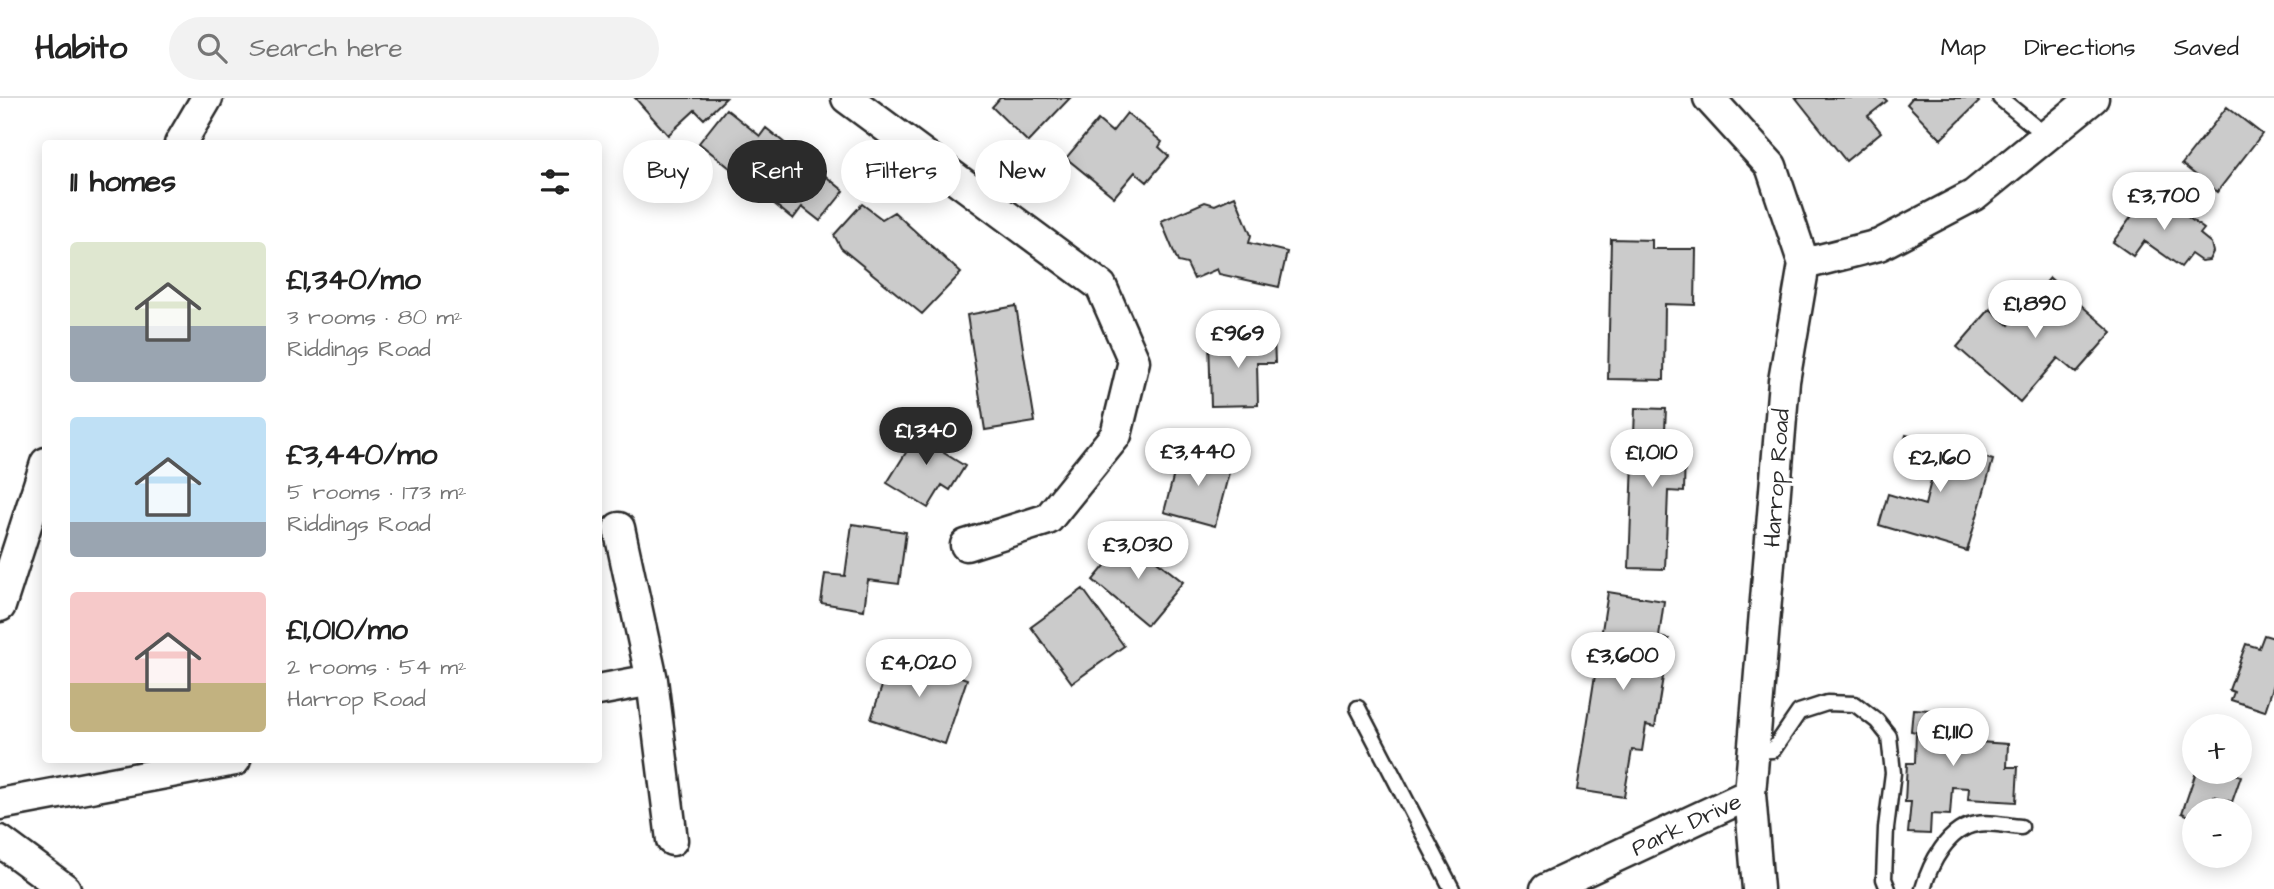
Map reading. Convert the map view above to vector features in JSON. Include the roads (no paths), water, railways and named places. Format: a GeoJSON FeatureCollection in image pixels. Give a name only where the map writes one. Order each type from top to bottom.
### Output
{"type":"FeatureCollection","features":[{"type":"Feature","properties":{"kind":"street"},"geometry":{"type":"LineString","coordinates":[[182,140],[207,98]]}},
{"type":"Feature","properties":{"kind":"street"},"geometry":{"type":"LineString","coordinates":[[847,98],[1101,286],[1134,361],[1116,435],[1048,519],[966,545]]}},
{"type":"Feature","properties":{"kind":"street","name":"Harrop Road"},"geometry":{"type":"LineString","coordinates":[[1709,98],[1771,166],[1804,264],[1784,381],[1754,751],[1751,794],[1758,889]]}},
{"type":"Feature","properties":{"kind":"street"},"geometry":{"type":"LineString","coordinates":[[1804,264],[1879,245],[1974,195],[2092,98]]}},
{"type":"Feature","properties":{"kind":"street"},"geometry":{"type":"LineString","coordinates":[[0,606],[42,475]]}},
{"type":"Feature","properties":{"kind":"street"},"geometry":{"type":"LineString","coordinates":[[619,528],[652,680],[672,840]]}},
{"type":"Feature","properties":{"kind":"street"},"geometry":{"type":"LineString","coordinates":[[602,690],[652,680]]}},
{"type":"Feature","properties":{"kind":"street"},"geometry":{"type":"LineString","coordinates":[[0,804],[219,763]]}},
{"type":"Feature","properties":{"kind":"street","name":"Park Drive"},"geometry":{"type":"LineString","coordinates":[[1546,889],[1751,794]]}},
{"type":"Feature","properties":{"kind":"street"},"geometry":{"type":"LineString","coordinates":[[0,841],[65,889]]}},
{"type":"Feature","properties":{"kind":"lane"},"geometry":{"type":"LineString","coordinates":[[2000,98],[2046,136]]}},
{"type":"Feature","properties":{"kind":"lane"},"geometry":{"type":"LineString","coordinates":[[1754,751],[1773,750],[1799,712],[1827,703],[1855,704],[1877,721],[1889,736],[1893,773],[1886,828],[1884,879],[1888,889]]}},
{"type":"Feature","properties":{"kind":"lane"},"geometry":{"type":"LineString","coordinates":[[1358,708],[1452,889]]}},
{"type":"Feature","properties":{"kind":"lane"},"geometry":{"type":"LineString","coordinates":[[1923,889],[1928,871],[1957,831],[1977,824],[2021,827]]}}]}
